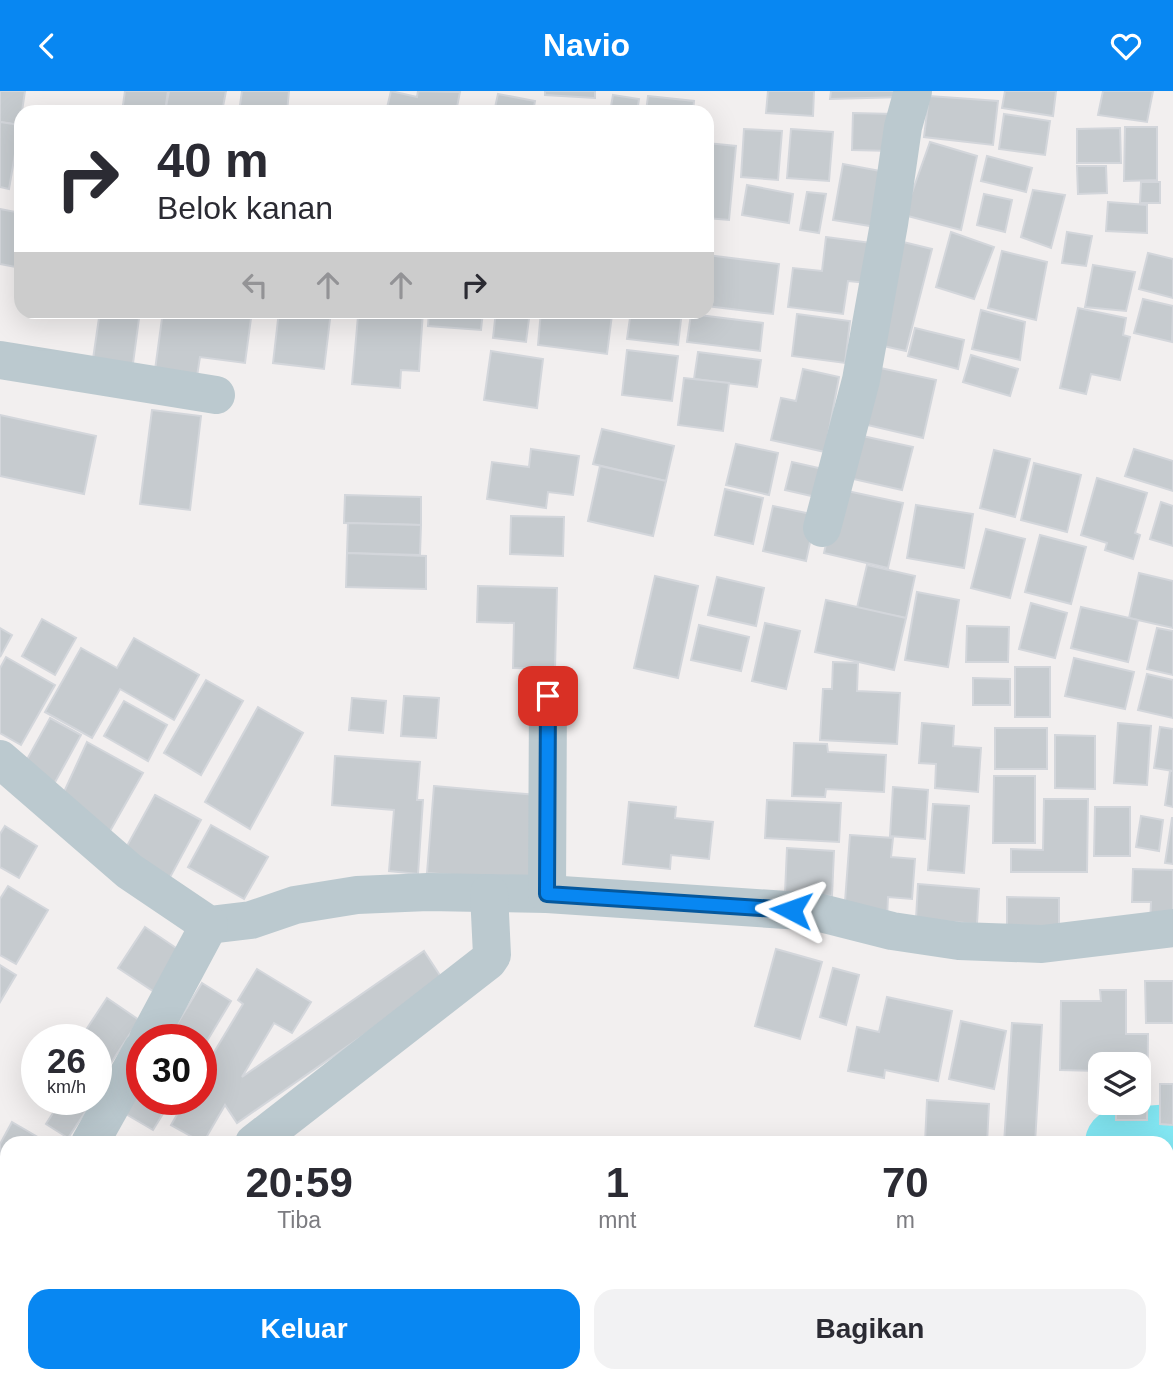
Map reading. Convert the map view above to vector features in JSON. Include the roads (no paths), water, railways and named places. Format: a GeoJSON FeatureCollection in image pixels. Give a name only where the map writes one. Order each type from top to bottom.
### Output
{"type":"FeatureCollection","features":[{"type":"Feature","properties":{"kind":"street"},"geometry":{"type":"LineString","coordinates":[[822,528],[861,380],[903,127],[913,91]]}},
{"type":"Feature","properties":{"kind":"street"},"geometry":{"type":"LineString","coordinates":[[0,360],[216,395]]}},
{"type":"Feature","properties":{"kind":"street"},"geometry":{"type":"LineString","coordinates":[[547,894],[548,696]]}},
{"type":"Feature","properties":{"kind":"street"},"geometry":{"type":"LineString","coordinates":[[0,759],[129,871],[209,925],[251,920],[295,905],[357,895],[489,893],[547,894],[817,912],[892,931],[959,941],[1042,944],[1173,928]]}},
{"type":"Feature","properties":{"kind":"street"},"geometry":{"type":"LineString","coordinates":[[263,1136],[488,961],[492,955],[489,893]]}},
{"type":"Feature","properties":{"kind":"street"},"geometry":{"type":"LineString","coordinates":[[156,1024],[209,925]]}},
{"type":"Feature","properties":{"kind":"street"},"geometry":{"type":"LineString","coordinates":[[94,1136],[126,1079]]}}]}
